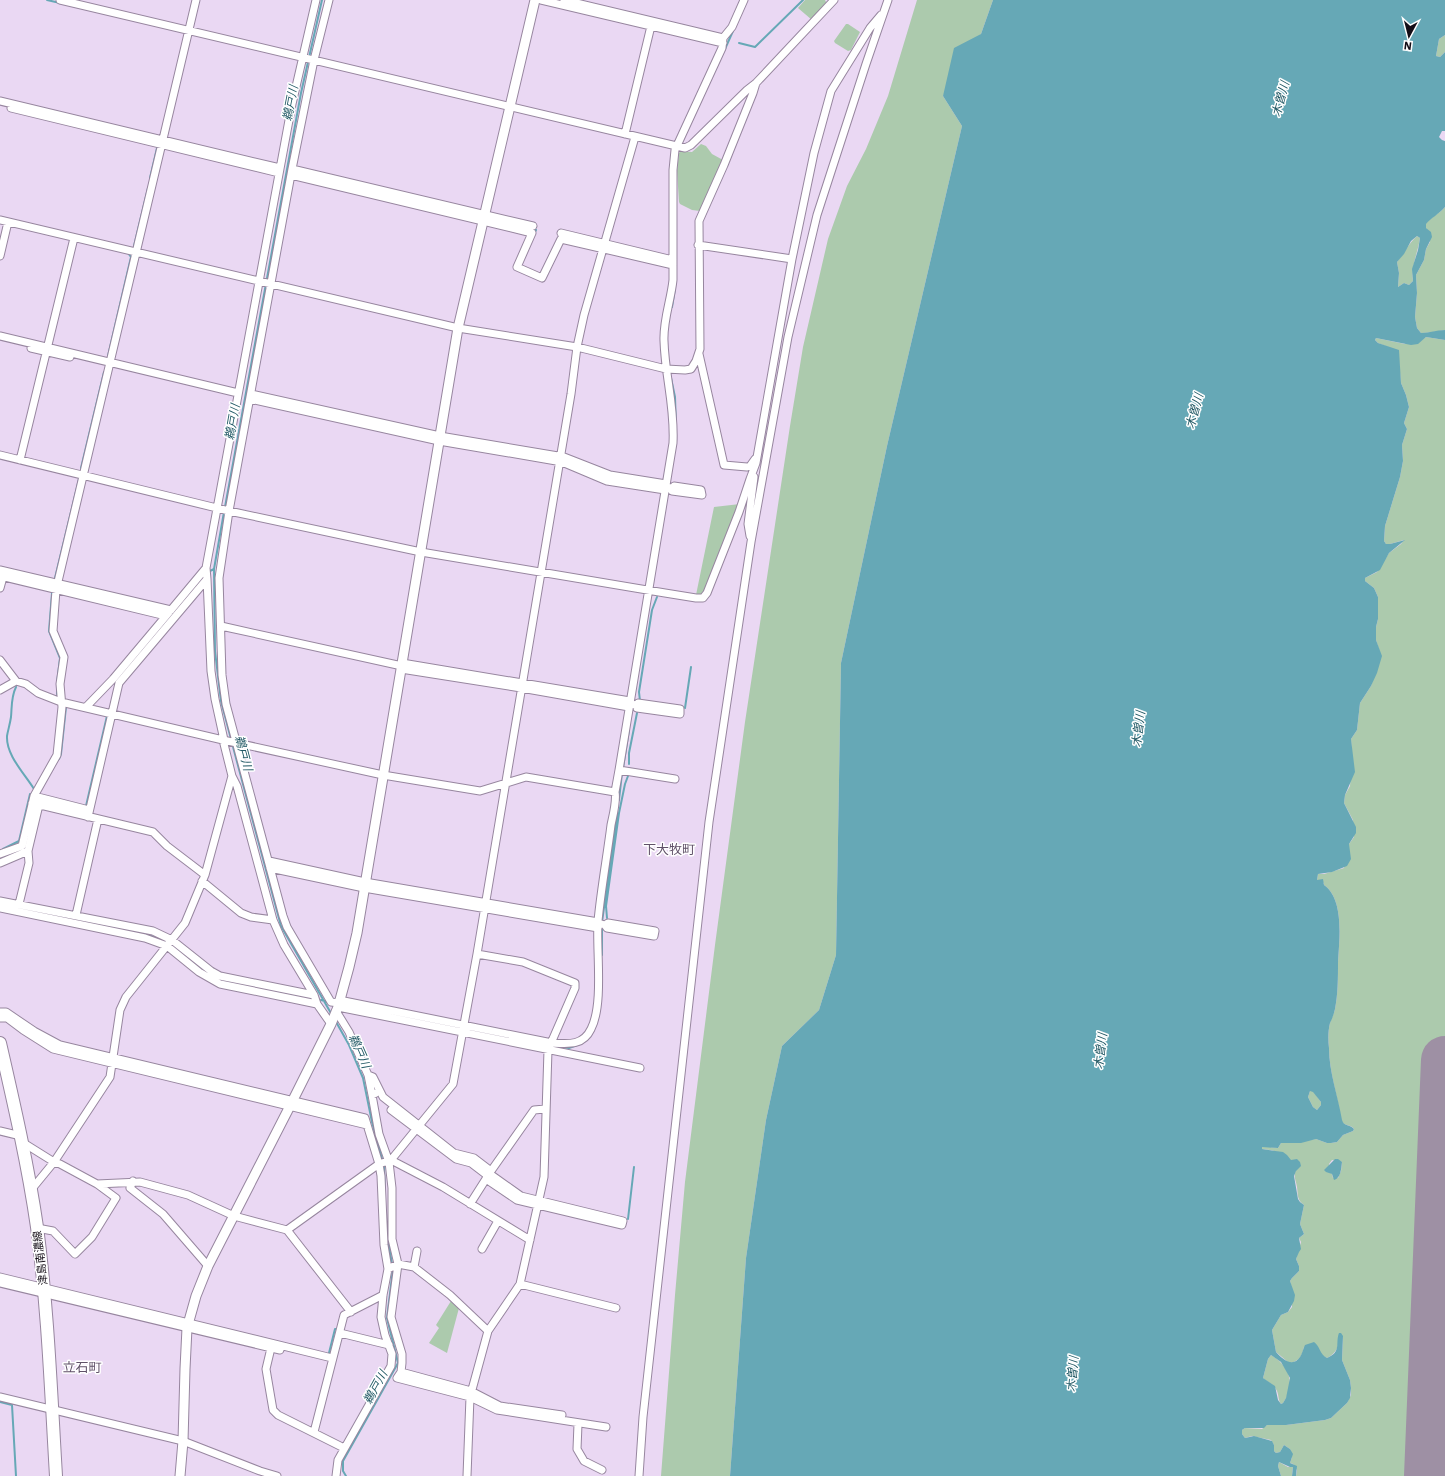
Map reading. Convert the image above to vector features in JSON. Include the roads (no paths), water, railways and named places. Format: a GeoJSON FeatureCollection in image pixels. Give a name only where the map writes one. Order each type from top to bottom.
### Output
{"type":"FeatureCollection","features":[{"type":"Feature","properties":{"kind":"main road","name":"津島南濃線"},"geometry":{"type":"LineString","coordinates":[[0,1043],[22,1139],[37,1228],[44,1290],[56,1476]]}},
{"type":"Feature","properties":{"kind":"street"},"geometry":{"type":"LineString","coordinates":[[60,0],[685,148],[692,145],[747,90],[756,83],[834,0]]}},
{"type":"Feature","properties":{"kind":"street"},"geometry":{"type":"LineString","coordinates":[[0,854],[22,846],[33,800],[57,755],[62,707],[60,684],[64,657],[53,631],[57,587],[82,474],[196,0]]}},
{"type":"Feature","properties":{"kind":"street"},"geometry":{"type":"LineString","coordinates":[[316,0],[279,171],[260,282],[237,395],[218,508],[206,568],[211,671],[215,699],[232,776],[237,786],[273,920],[284,945],[314,995],[317,1004]]}},
{"type":"Feature","properties":{"kind":"street"},"geometry":{"type":"LineString","coordinates":[[329,0],[313,60],[228,511],[219,578],[222,675],[226,704],[287,927],[349,1032],[368,1075],[379,1134],[392,1188],[393,1266],[391,1317],[402,1354],[400,1372],[470,1394],[500,1406],[562,1416]]}},
{"type":"Feature","properties":{"kind":"street"},"geometry":{"type":"LineString","coordinates":[[180,1476],[183,1441],[184,1369],[188,1325],[196,1296],[208,1266],[292,1104],[336,1011],[349,967],[357,933],[458,328],[535,0]]}},
{"type":"Feature","properties":{"kind":"street"},"geometry":{"type":"LineString","coordinates":[[541,0],[723,41]]}},
{"type":"Feature","properties":{"kind":"street"},"geometry":{"type":"LineString","coordinates":[[564,0],[723,41]]}},
{"type":"Feature","properties":{"kind":"street"},"geometry":{"type":"LineString","coordinates":[[550,1046],[576,1044],[582,1040],[591,1029],[595,1019],[598,999],[600,924],[615,792],[632,704],[648,590],[667,487],[673,443],[674,425],[666,368],[664,331],[672,294],[673,170],[677,146],[722,48],[723,41],[732,27],[744,0]]}},
{"type":"Feature","properties":{"kind":"street"},"geometry":{"type":"LineString","coordinates":[[639,1476],[643,1417],[709,822],[751,542],[788,337],[817,214],[888,0]]}},
{"type":"Feature","properties":{"kind":"street"},"geometry":{"type":"LineString","coordinates":[[751,542],[748,524],[750,503],[792,259],[814,153],[831,91],[870,28],[885,10]]}},
{"type":"Feature","properties":{"kind":"street"},"geometry":{"type":"LineString","coordinates":[[625,134],[651,26]]}},
{"type":"Feature","properties":{"kind":"street"},"geometry":{"type":"LineString","coordinates":[[756,83],[724,165],[698,221],[698,245],[700,314],[699,354],[724,465],[747,467],[757,460]]}},
{"type":"Feature","properties":{"kind":"street"},"geometry":{"type":"LineString","coordinates":[[0,101],[279,171]]}},
{"type":"Feature","properties":{"kind":"street"},"geometry":{"type":"LineString","coordinates":[[0,106],[162,142]]}},
{"type":"Feature","properties":{"kind":"street"},"geometry":{"type":"LineString","coordinates":[[288,1230],[385,1162],[419,1127],[453,1084],[477,954],[584,315],[635,137]]}},
{"type":"Feature","properties":{"kind":"street"},"geometry":{"type":"LineString","coordinates":[[292,172],[484,218],[532,233],[517,267],[542,278],[561,239],[673,263]]}},
{"type":"Feature","properties":{"kind":"street"},"geometry":{"type":"LineString","coordinates":[[484,218],[533,226]]}},
{"type":"Feature","properties":{"kind":"street"},"geometry":{"type":"LineString","coordinates":[[0,220],[458,328],[578,347],[666,368],[685,370],[690,369],[699,354]]}},
{"type":"Feature","properties":{"kind":"street"},"geometry":{"type":"LineString","coordinates":[[0,256],[8,222]]}},
{"type":"Feature","properties":{"kind":"street"},"geometry":{"type":"LineString","coordinates":[[561,233],[603,247]]}},
{"type":"Feature","properties":{"kind":"street"},"geometry":{"type":"LineString","coordinates":[[20,460],[74,238]]}},
{"type":"Feature","properties":{"kind":"street"},"geometry":{"type":"LineString","coordinates":[[698,245],[792,259]]}},
{"type":"Feature","properties":{"kind":"street"},"geometry":{"type":"LineString","coordinates":[[0,336],[47,349],[237,395]]}},
{"type":"Feature","properties":{"kind":"street"},"geometry":{"type":"LineString","coordinates":[[0,340],[47,349]]}},
{"type":"Feature","properties":{"kind":"street"},"geometry":{"type":"LineString","coordinates":[[250,396],[440,438],[560,459],[610,476],[667,487]]}},
{"type":"Feature","properties":{"kind":"street"},"geometry":{"type":"LineString","coordinates":[[0,455],[228,511],[421,552],[696,598],[703,598],[707,593],[739,512],[757,460]]}},
{"type":"Feature","properties":{"kind":"street"},"geometry":{"type":"LineString","coordinates":[[86,707],[114,679],[206,568]]}},
{"type":"Feature","properties":{"kind":"street"},"geometry":{"type":"LineString","coordinates":[[0,588],[1,574],[168,613]]}},
{"type":"Feature","properties":{"kind":"street"},"geometry":{"type":"LineString","coordinates":[[88,813],[120,683],[207,579]]}},
{"type":"Feature","properties":{"kind":"street"},"geometry":{"type":"LineString","coordinates":[[221,626],[402,666],[632,704],[638,703],[680,709],[680,714],[637,708],[632,704]]}},
{"type":"Feature","properties":{"kind":"street"},"geometry":{"type":"LineString","coordinates":[[0,660],[16,681],[26,684],[38,693],[61,702],[383,775],[480,791],[526,777],[615,792]]}},
{"type":"Feature","properties":{"kind":"street"},"geometry":{"type":"LineString","coordinates":[[0,690],[16,681]]}},
{"type":"Feature","properties":{"kind":"street"},"geometry":{"type":"LineString","coordinates":[[619,770],[675,779]]}},
{"type":"Feature","properties":{"kind":"street"},"geometry":{"type":"LineString","coordinates":[[31,1190],[54,1162],[110,1077],[122,1004],[126,997],[185,923],[203,878],[232,776]]}},
{"type":"Feature","properties":{"kind":"street"},"geometry":{"type":"LineString","coordinates":[[33,800],[39,805],[80,811]]}},
{"type":"Feature","properties":{"kind":"street"},"geometry":{"type":"LineString","coordinates":[[33,800],[88,813],[98,819],[153,832],[241,913],[251,917],[273,920]]}},
{"type":"Feature","properties":{"kind":"street"},"geometry":{"type":"LineString","coordinates":[[19,904],[29,863],[28,852],[39,805]]}},
{"type":"Feature","properties":{"kind":"street"},"geometry":{"type":"LineString","coordinates":[[76,915],[98,819]]}},
{"type":"Feature","properties":{"kind":"street"},"geometry":{"type":"LineString","coordinates":[[0,864],[28,852]]}},
{"type":"Feature","properties":{"kind":"street"},"geometry":{"type":"LineString","coordinates":[[270,864],[365,885],[600,924],[608,923],[655,931],[654,936],[606,928],[600,924]]}},
{"type":"Feature","properties":{"kind":"street"},"geometry":{"type":"LineString","coordinates":[[0,901],[153,931],[172,940],[211,971],[220,976],[314,995]]}},
{"type":"Feature","properties":{"kind":"street"},"geometry":{"type":"LineString","coordinates":[[0,908],[145,938],[167,946],[199,972],[220,984],[317,1004],[336,1011],[464,1029],[550,1046],[640,1068]]}},
{"type":"Feature","properties":{"kind":"street"},"geometry":{"type":"LineString","coordinates":[[467,1476],[470,1394],[488,1331],[520,1284],[544,1177],[545,1108],[550,1046],[576,988],[575,983],[523,962],[477,954]]}},
{"type":"Feature","properties":{"kind":"street"},"geometry":{"type":"LineString","coordinates":[[0,1012],[6,1012],[34,1031],[60,1044],[113,1060],[292,1104],[366,1125],[385,1162],[443,1187],[530,1240]]}},
{"type":"Feature","properties":{"kind":"street"},"geometry":{"type":"LineString","coordinates":[[0,1018],[7,1018],[53,1049],[113,1060]]}},
{"type":"Feature","properties":{"kind":"street"},"geometry":{"type":"LineString","coordinates":[[368,1075],[373,1076],[383,1097],[456,1159],[471,1163],[489,1175],[517,1200],[538,1203],[623,1221],[622,1225],[538,1203]]}},
{"type":"Feature","properties":{"kind":"street"},"geometry":{"type":"LineString","coordinates":[[372,1095],[380,1092]]}},
{"type":"Feature","properties":{"kind":"street"},"geometry":{"type":"LineString","coordinates":[[372,1095],[419,1127]]}},
{"type":"Feature","properties":{"kind":"street"},"geometry":{"type":"LineString","coordinates":[[470,1204],[534,1110],[545,1108]]}},
{"type":"Feature","properties":{"kind":"street"},"geometry":{"type":"LineString","coordinates":[[0,1131],[22,1139],[54,1162],[97,1184],[116,1198],[92,1237],[75,1254],[53,1231],[37,1228]]}},
{"type":"Feature","properties":{"kind":"street"},"geometry":{"type":"LineString","coordinates":[[337,1475],[338,1460],[391,1366],[392,1354],[390,1345],[385,1335],[381,1317],[383,1295],[393,1266],[384,1245],[381,1176],[385,1162]]}},
{"type":"Feature","properties":{"kind":"street"},"geometry":{"type":"LineString","coordinates":[[97,1184],[134,1181],[140,1182],[188,1195],[234,1216],[288,1230],[351,1312]]}},
{"type":"Feature","properties":{"kind":"street"},"geometry":{"type":"LineString","coordinates":[[134,1181],[130,1188],[163,1214],[208,1266]]}},
{"type":"Feature","properties":{"kind":"street"},"geometry":{"type":"LineString","coordinates":[[482,1249],[498,1221]]}},
{"type":"Feature","properties":{"kind":"street"},"geometry":{"type":"LineString","coordinates":[[414,1267],[417,1251]]}},
{"type":"Feature","properties":{"kind":"street"},"geometry":{"type":"LineString","coordinates":[[393,1266],[414,1267],[450,1295],[488,1331]]}},
{"type":"Feature","properties":{"kind":"street"},"geometry":{"type":"LineString","coordinates":[[0,1277],[44,1290],[332,1360]]}},
{"type":"Feature","properties":{"kind":"street"},"geometry":{"type":"LineString","coordinates":[[0,1283],[44,1290]]}},
{"type":"Feature","properties":{"kind":"street"},"geometry":{"type":"LineString","coordinates":[[520,1284],[616,1308]]}},
{"type":"Feature","properties":{"kind":"street"},"geometry":{"type":"LineString","coordinates":[[314,1432],[344,1315],[383,1295]]}},
{"type":"Feature","properties":{"kind":"street"},"geometry":{"type":"LineString","coordinates":[[188,1325],[271,1348],[332,1360]]}},
{"type":"Feature","properties":{"kind":"street"},"geometry":{"type":"LineString","coordinates":[[340,1333],[390,1345]]}},
{"type":"Feature","properties":{"kind":"street"},"geometry":{"type":"LineString","coordinates":[[271,1348],[266,1369],[274,1410],[278,1415],[344,1448]]}},
{"type":"Feature","properties":{"kind":"street"},"geometry":{"type":"LineString","coordinates":[[470,1394],[497,1410],[578,1424],[606,1427]]}},
{"type":"Feature","properties":{"kind":"street"},"geometry":{"type":"LineString","coordinates":[[0,1397],[183,1441],[260,1471],[277,1476]]}},
{"type":"Feature","properties":{"kind":"street"},"geometry":{"type":"LineString","coordinates":[[578,1424],[577,1449],[584,1461],[602,1470]]}},
{"type":"Feature","properties":{"kind":"water","name":"木曽川"},"geometry":{"type":"Polygon","coordinates":[[[993,0],[1445,0],[1445,35],[1439,39],[1436,56],[1440,57],[1445,52],[1445,131],[1442,131],[1439,137],[1445,141],[1445,207],[1426,224],[1426,228],[1431,232],[1432,237],[1426,249],[1424,260],[1416,275],[1417,293],[1415,317],[1417,328],[1421,333],[1445,330],[1445,340],[1426,337],[1418,344],[1411,345],[1376,338],[1375,340],[1378,343],[1399,350],[1401,383],[1409,407],[1404,423],[1407,429],[1402,445],[1403,461],[1400,477],[1385,526],[1384,541],[1386,544],[1390,544],[1405,540],[1389,553],[1380,570],[1365,578],[1365,581],[1374,588],[1378,597],[1376,640],[1382,656],[1371,686],[1360,703],[1357,730],[1351,739],[1355,772],[1345,795],[1344,803],[1356,827],[1356,833],[1349,844],[1351,859],[1347,866],[1332,872],[1318,874],[1317,880],[1323,879],[1324,885],[1331,892],[1338,910],[1340,933],[1338,986],[1335,1009],[1329,1029],[1329,1057],[1342,1120],[1344,1124],[1351,1126],[1354,1129],[1353,1131],[1343,1135],[1337,1142],[1327,1143],[1316,1139],[1301,1143],[1281,1143],[1278,1148],[1262,1147],[1262,1149],[1283,1152],[1291,1160],[1297,1159],[1300,1162],[1301,1166],[1296,1171],[1294,1176],[1298,1199],[1304,1205],[1300,1224],[1304,1234],[1299,1238],[1301,1249],[1296,1259],[1299,1266],[1299,1271],[1290,1281],[1295,1295],[1294,1301],[1288,1312],[1281,1315],[1272,1330],[1276,1352],[1284,1360],[1294,1362],[1300,1357],[1305,1345],[1314,1342],[1323,1355],[1327,1358],[1335,1353],[1339,1333],[1341,1333],[1343,1336],[1342,1360],[1350,1380],[1351,1388],[1350,1398],[1347,1403],[1331,1418],[1286,1425],[1267,1425],[1264,1428],[1245,1428],[1242,1430],[1242,1434],[1245,1438],[1254,1436],[1272,1441],[1274,1451],[1276,1453],[1280,1452],[1284,1445],[1290,1449],[1293,1454],[1290,1463],[1297,1466],[1296,1476],[1292,1476],[1293,1467],[1279,1462],[1278,1466],[1281,1476],[730,1476],[746,1258],[766,1120],[782,1046],[819,1010],[836,955],[841,663],[887,446],[962,126],[943,96],[954,48],[981,34],[993,0]],[[1417,236],[1411,241],[1404,254],[1397,262],[1399,273],[1398,287],[1404,283],[1409,285],[1413,281],[1412,269],[1420,238],[1417,236]],[[1310,1091],[1308,1097],[1313,1107],[1317,1110],[1321,1105],[1321,1102],[1313,1092],[1310,1091]],[[1271,1355],[1268,1359],[1263,1378],[1275,1386],[1278,1400],[1281,1404],[1286,1398],[1290,1378],[1281,1362],[1271,1355]]]}},
{"type":"Feature","properties":{"kind":"water"},"geometry":{"type":"Polygon","coordinates":[[[1335,1159],[1342,1162],[1339,1175],[1334,1180],[1332,1174],[1324,1170],[1335,1159]]]}},
{"type":"Feature","properties":{"kind":"waterway"},"geometry":{"type":"LineString","coordinates":[[47,0],[60,3]]}},
{"type":"Feature","properties":{"kind":"waterway","name":"鵜戸川"},"geometry":{"type":"LineString","coordinates":[[225,507],[301,93],[322,0]]}},
{"type":"Feature","properties":{"kind":"waterway"},"geometry":{"type":"LineString","coordinates":[[739,43],[755,47],[803,0]]}},
{"type":"Feature","properties":{"kind":"waterway"},"geometry":{"type":"LineString","coordinates":[[725,49],[733,31]]}},
{"type":"Feature","properties":{"kind":"waterway"},"geometry":{"type":"LineString","coordinates":[[150,178],[157,148]]}},
{"type":"Feature","properties":{"kind":"waterway"},"geometry":{"type":"LineString","coordinates":[[134,246],[148,188]]}},
{"type":"Feature","properties":{"kind":"waterway"},"geometry":{"type":"LineString","coordinates":[[532,229],[536,230],[534,234]]}},
{"type":"Feature","properties":{"kind":"waterway"},"geometry":{"type":"LineString","coordinates":[[108,356],[131,257],[128,253]]}},
{"type":"Feature","properties":{"kind":"waterway"},"geometry":{"type":"LineString","coordinates":[[672,307],[675,288]]}},
{"type":"Feature","properties":{"kind":"waterway"},"geometry":{"type":"LineString","coordinates":[[81,468],[104,372]]}},
{"type":"Feature","properties":{"kind":"waterway"},"geometry":{"type":"LineString","coordinates":[[671,378],[675,397],[676,427]]}},
{"type":"Feature","properties":{"kind":"waterway"},"geometry":{"type":"LineString","coordinates":[[55,578],[79,479]]}},
{"type":"Feature","properties":{"kind":"waterway","name":"鵜戸川"},"geometry":{"type":"LineString","coordinates":[[224,512],[214,569],[215,651],[221,701],[231,739]]}},
{"type":"Feature","properties":{"kind":"waterway","name":"鵜戸川"},"geometry":{"type":"LineString","coordinates":[[210,571],[214,569]]}},
{"type":"Feature","properties":{"kind":"waterway"},"geometry":{"type":"LineString","coordinates":[[171,615],[204,577]]}},
{"type":"Feature","properties":{"kind":"waterway"},"geometry":{"type":"LineString","coordinates":[[52,593],[49,631],[60,658],[57,694]]}},
{"type":"Feature","properties":{"kind":"waterway"},"geometry":{"type":"LineString","coordinates":[[640,701],[639,692],[652,610],[657,597]]}},
{"type":"Feature","properties":{"kind":"waterway"},"geometry":{"type":"LineString","coordinates":[[146,646],[162,626]]}},
{"type":"Feature","properties":{"kind":"waterway"},"geometry":{"type":"LineString","coordinates":[[685,708],[691,667]]}},
{"type":"Feature","properties":{"kind":"waterway"},"geometry":{"type":"LineString","coordinates":[[16,687],[12,698],[7,743],[16,764],[34,789]]}},
{"type":"Feature","properties":{"kind":"waterway"},"geometry":{"type":"LineString","coordinates":[[59,759],[61,754],[66,707]]}},
{"type":"Feature","properties":{"kind":"waterway"},"geometry":{"type":"LineString","coordinates":[[629,764],[629,753],[637,713]]}},
{"type":"Feature","properties":{"kind":"waterway"},"geometry":{"type":"LineString","coordinates":[[86,806],[107,716]]}},
{"type":"Feature","properties":{"kind":"waterway"},"geometry":{"type":"LineString","coordinates":[[623,768],[629,730]]}},
{"type":"Feature","properties":{"kind":"waterway","name":"鵜戸川"},"geometry":{"type":"LineString","coordinates":[[232,743],[281,926],[332,1015]]}},
{"type":"Feature","properties":{"kind":"waterway"},"geometry":{"type":"LineString","coordinates":[[619,800],[622,773]]}},
{"type":"Feature","properties":{"kind":"waterway"},"geometry":{"type":"LineString","coordinates":[[607,918],[606,906],[619,813],[628,776]]}},
{"type":"Feature","properties":{"kind":"waterway"},"geometry":{"type":"LineString","coordinates":[[3,849],[19,841],[30,794]]}},
{"type":"Feature","properties":{"kind":"waterway"},"geometry":{"type":"LineString","coordinates":[[602,922],[617,814]]}},
{"type":"Feature","properties":{"kind":"waterway"},"geometry":{"type":"LineString","coordinates":[[602,926],[602,955]]}},
{"type":"Feature","properties":{"kind":"waterway"},"geometry":{"type":"LineString","coordinates":[[132,930],[166,941]]}},
{"type":"Feature","properties":{"kind":"waterway"},"geometry":{"type":"LineString","coordinates":[[285,993],[312,998]]}},
{"type":"Feature","properties":{"kind":"waterway","name":"鵜戸川"},"geometry":{"type":"LineString","coordinates":[[321,1000],[328,1002]]}},
{"type":"Feature","properties":{"kind":"waterway","name":"鵜戸川"},"geometry":{"type":"LineString","coordinates":[[335,1020],[349,1045],[363,1078],[372,1122],[384,1166],[385,1199]]}},
{"type":"Feature","properties":{"kind":"waterway"},"geometry":{"type":"LineString","coordinates":[[421,1020],[454,1027]]}},
{"type":"Feature","properties":{"kind":"waterway"},"geometry":{"type":"LineString","coordinates":[[561,1047],[569,1048],[580,1044]]}},
{"type":"Feature","properties":{"kind":"waterway"},"geometry":{"type":"LineString","coordinates":[[628,1219],[634,1167]]}},
{"type":"Feature","properties":{"kind":"waterway","name":"鵜戸川"},"geometry":{"type":"LineString","coordinates":[[387,1223],[392,1264]]}},
{"type":"Feature","properties":{"kind":"waterway","name":"鵜戸川"},"geometry":{"type":"LineString","coordinates":[[346,1476],[343,1471],[343,1461],[398,1363],[387,1318],[393,1269]]}},
{"type":"Feature","properties":{"kind":"waterway"},"geometry":{"type":"LineString","coordinates":[[329,1353],[335,1329],[338,1329]]}},
{"type":"Feature","properties":{"kind":"waterway"},"geometry":{"type":"LineString","coordinates":[[0,1402],[12,1405],[16,1476]]}},
{"type":"Feature","properties":{"kind":"district","name":"下大牧町"},"geometry":{"type":"Point","coordinates":[669,849]}},
{"type":"Feature","properties":{"kind":"district","name":"立石町"},"geometry":{"type":"Point","coordinates":[82,1367]}}]}
